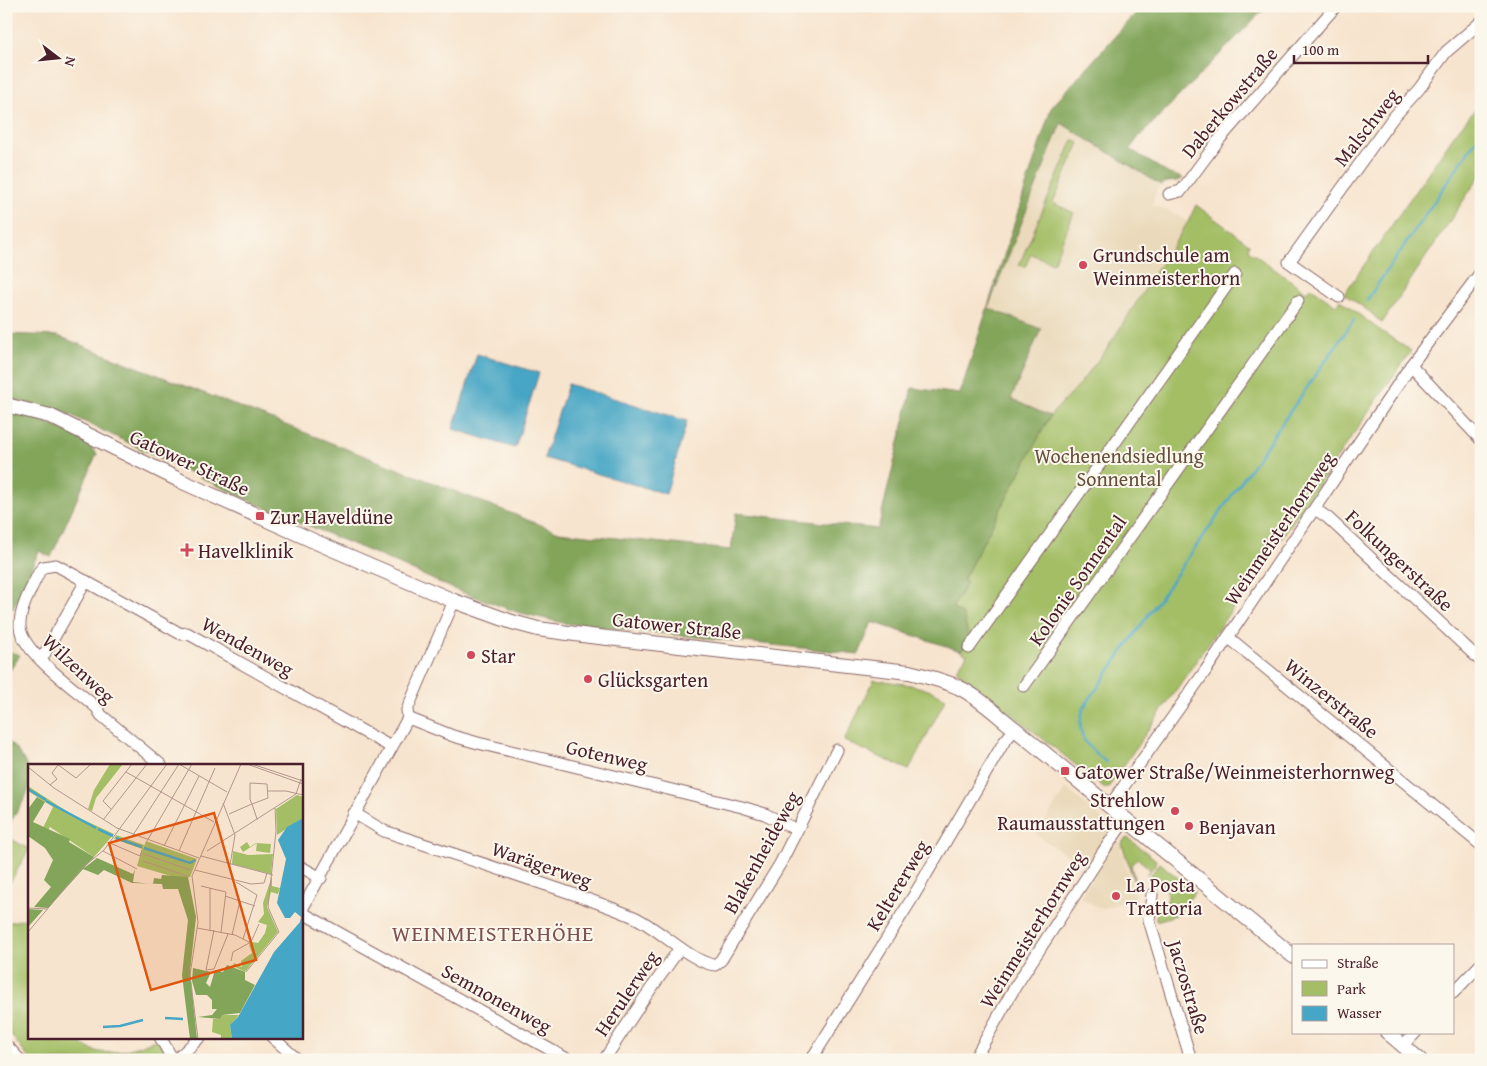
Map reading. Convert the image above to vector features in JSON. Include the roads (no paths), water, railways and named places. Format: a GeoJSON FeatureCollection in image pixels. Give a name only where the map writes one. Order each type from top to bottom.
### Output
{"type":"FeatureCollection","features":[{"type":"Feature","properties":{"kind":"main road","name":"Gatower Straße"},"geometry":{"type":"LineString","coordinates":[[6,405],[50,416],[183,482],[325,546],[454,601],[512,622],[590,636],[909,672],[960,688],[972,695],[1015,729],[1292,955]]}},
{"type":"Feature","properties":{"kind":"main road"},"geometry":{"type":"LineString","coordinates":[[1389,1034],[1420,1060]]}},
{"type":"Feature","properties":{"kind":"street","name":"Daberkowstraße"},"geometry":{"type":"LineString","coordinates":[[1170,194],[1182,191],[1218,141],[1336,6]]}},
{"type":"Feature","properties":{"kind":"street","name":"Malschweg"},"geometry":{"type":"LineString","coordinates":[[1339,297],[1289,262],[1392,119],[1419,90],[1446,52],[1481,22]]}},
{"type":"Feature","properties":{"kind":"street","name":"Weinmeisterhornweg"},"geometry":{"type":"LineString","coordinates":[[1109,806],[1228,637],[1411,366],[1481,272]]}},
{"type":"Feature","properties":{"kind":"street"},"geometry":{"type":"LineString","coordinates":[[969,648],[1235,274]]}},
{"type":"Feature","properties":{"kind":"street","name":"Kolonie Sonnental"},"geometry":{"type":"LineString","coordinates":[[1024,686],[1298,300]]}},
{"type":"Feature","properties":{"kind":"street"},"geometry":{"type":"LineString","coordinates":[[1411,366],[1481,440]]}},
{"type":"Feature","properties":{"kind":"street","name":"Folkungerstraße"},"geometry":{"type":"LineString","coordinates":[[1315,509],[1328,518],[1481,661]]}},
{"type":"Feature","properties":{"kind":"street","name":"Wilzenweg"},"geometry":{"type":"LineString","coordinates":[[86,581],[56,565],[43,567],[39,572],[22,614],[20,627],[24,640],[33,653],[97,708],[101,715],[160,764]]}},
{"type":"Feature","properties":{"kind":"street"},"geometry":{"type":"LineString","coordinates":[[41,660],[86,581]]}},
{"type":"Feature","properties":{"kind":"street","name":"Wendenweg"},"geometry":{"type":"LineString","coordinates":[[86,581],[181,634],[187,633],[232,657],[391,747]]}},
{"type":"Feature","properties":{"kind":"street"},"geometry":{"type":"LineString","coordinates":[[302,909],[408,718],[407,710],[454,601]]}},
{"type":"Feature","properties":{"kind":"street","name":"Winzerstraße"},"geometry":{"type":"LineString","coordinates":[[1228,637],[1481,844]]}},
{"type":"Feature","properties":{"kind":"street","name":"Gotenweg"},"geometry":{"type":"LineString","coordinates":[[408,718],[478,744],[742,806],[765,814],[797,830]]}},
{"type":"Feature","properties":{"kind":"street","name":"Keltererweg"},"geometry":{"type":"LineString","coordinates":[[811,1060],[913,897],[1004,742],[1015,729]]}},
{"type":"Feature","properties":{"kind":"street","name":"Blakenheideweg"},"geometry":{"type":"LineString","coordinates":[[710,965],[715,965],[721,960],[780,864],[837,750]]}},
{"type":"Feature","properties":{"kind":"street","name":"Warägerweg"},"geometry":{"type":"LineString","coordinates":[[354,813],[384,831],[594,901],[636,918],[664,934],[680,948],[710,965]]}},
{"type":"Feature","properties":{"kind":"street","name":"Weinmeisterhornweg"},"geometry":{"type":"LineString","coordinates":[[974,1060],[1015,987],[1126,820]]}},
{"type":"Feature","properties":{"kind":"street"},"geometry":{"type":"LineString","coordinates":[[302,868],[320,878]]}},
{"type":"Feature","properties":{"kind":"street","name":"Jaczostraße"},"geometry":{"type":"LineString","coordinates":[[1152,895],[1149,920],[1191,1060]]}},
{"type":"Feature","properties":{"kind":"street","name":"Semnonenweg"},"geometry":{"type":"LineString","coordinates":[[302,912],[569,1060]]}},
{"type":"Feature","properties":{"kind":"street","name":"Herulerweg"},"geometry":{"type":"LineString","coordinates":[[604,1060],[648,992],[680,948]]}},
{"type":"Feature","properties":{"kind":"street"},"geometry":{"type":"LineString","coordinates":[[1454,992],[1481,964]]}},
{"type":"Feature","properties":{"kind":"street"},"geometry":{"type":"LineString","coordinates":[[1403,1046],[1414,1034]]}},
{"type":"Feature","properties":{"kind":"street"},"geometry":{"type":"LineString","coordinates":[[161,1038],[174,1060],[199,1038]]}},
{"type":"Feature","properties":{"kind":"street"},"geometry":{"type":"LineString","coordinates":[[273,1038],[298,1060]]}},
{"type":"Feature","properties":{"kind":"street"},"geometry":{"type":"LineString","coordinates":[[6,1045],[20,1060]]}},
{"type":"Feature","properties":{"kind":"water"},"geometry":{"type":"Polygon","coordinates":[[[477,354],[539,373],[515,448],[453,429],[477,354]]]}},
{"type":"Feature","properties":{"kind":"water"},"geometry":{"type":"Polygon","coordinates":[[[568,384],[687,421],[666,494],[544,458],[568,384]]]}},
{"type":"Feature","properties":{"kind":"waterway"},"geometry":{"type":"LineString","coordinates":[[1367,300],[1481,133]]}},
{"type":"Feature","properties":{"kind":"waterway"},"geometry":{"type":"LineString","coordinates":[[1106,762],[1093,751],[1081,732],[1080,725],[1084,707],[1354,320]]}},
{"type":"Feature","properties":{"kind":"place","name":"Grundschule am Weinmeisterhorn"},"geometry":{"type":"Point","coordinates":[1083,265]}},
{"type":"Feature","properties":{"kind":"place","name":"Zur Haveldüne"},"geometry":{"type":"Point","coordinates":[260,516]}},
{"type":"Feature","properties":{"kind":"place","name":"Havelklinik"},"geometry":{"type":"Point","coordinates":[187,550]}},
{"type":"Feature","properties":{"kind":"place","name":"Star"},"geometry":{"type":"Point","coordinates":[471,655]}},
{"type":"Feature","properties":{"kind":"place","name":"Glücksgarten"},"geometry":{"type":"Point","coordinates":[588,679]}},
{"type":"Feature","properties":{"kind":"place","name":"Gatower Straße/Weinmeisterhornweg"},"geometry":{"type":"Point","coordinates":[1065,771]}},
{"type":"Feature","properties":{"kind":"place","name":"Strehlow Raumausstattungen"},"geometry":{"type":"Point","coordinates":[1175,811]}},
{"type":"Feature","properties":{"kind":"place","name":"Benjavan"},"geometry":{"type":"Point","coordinates":[1189,826]}},
{"type":"Feature","properties":{"kind":"place","name":"La Posta Trattoria"},"geometry":{"type":"Point","coordinates":[1116,896]}},
{"type":"Feature","properties":{"kind":"district","name":"WEINMEISTERHÖHE"},"geometry":{"type":"Point","coordinates":[493,933]}},
{"type":"Feature","properties":{"kind":"park label","name":"Wochenendsiedlung Sonnental"},"geometry":{"type":"Point","coordinates":[1119,466]}}]}
